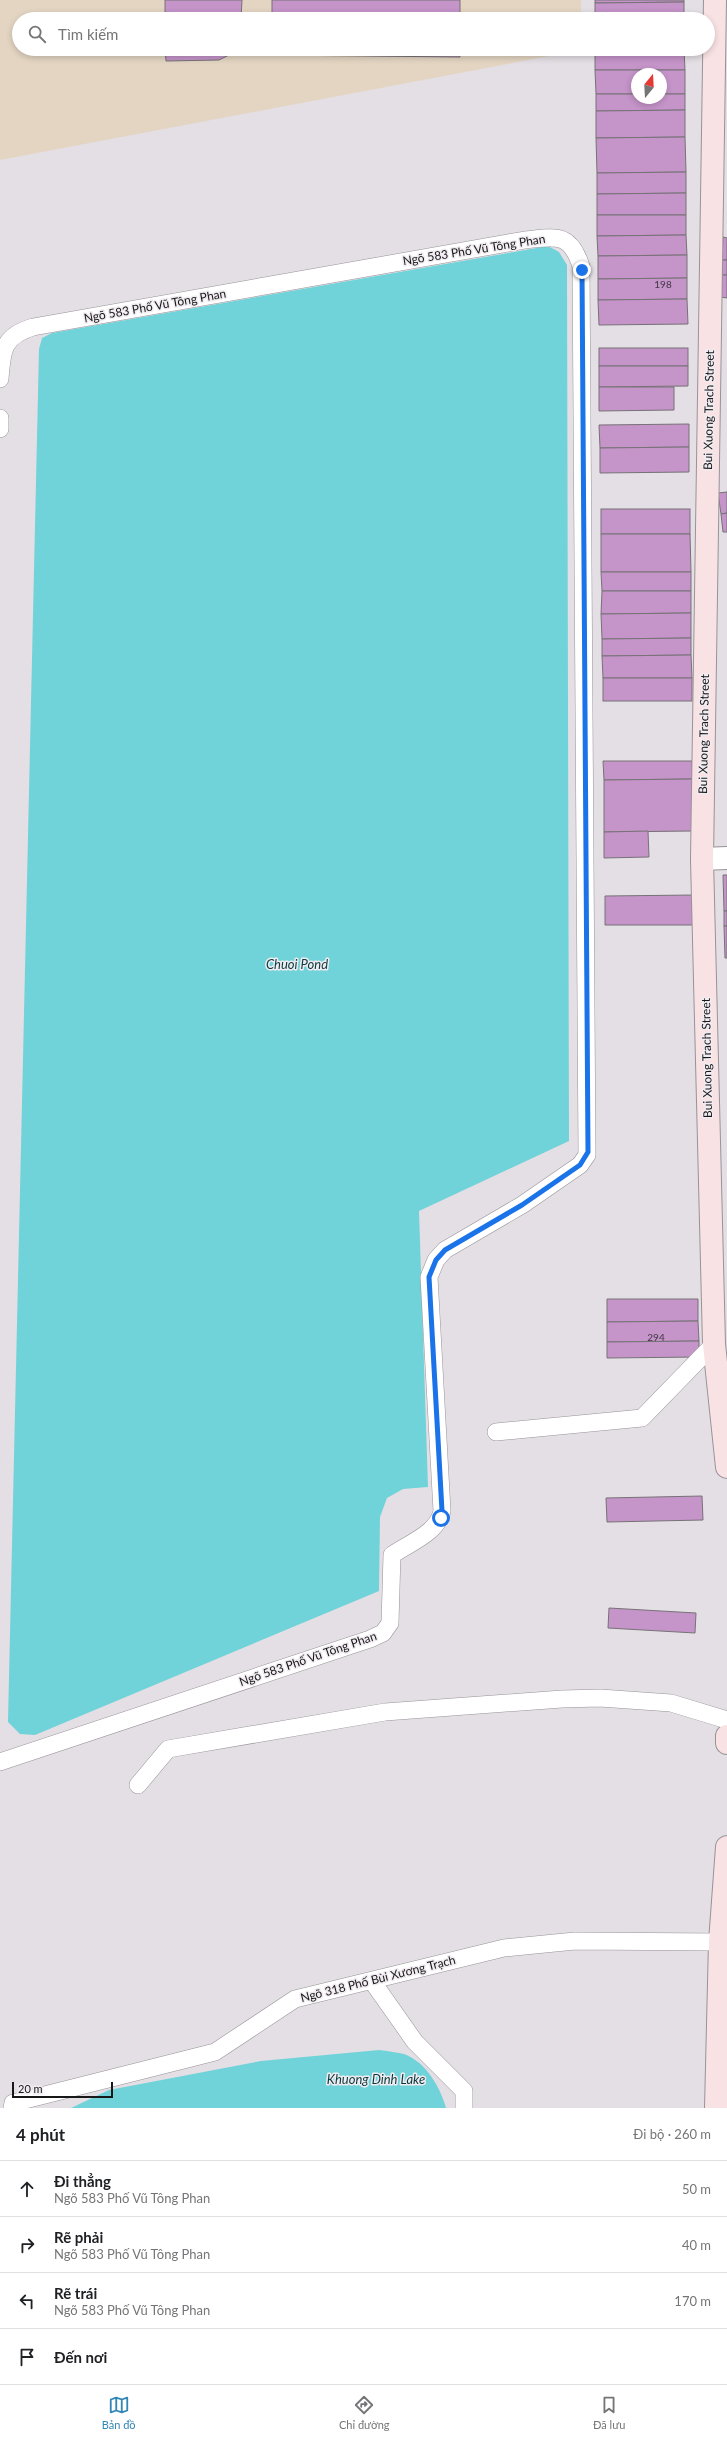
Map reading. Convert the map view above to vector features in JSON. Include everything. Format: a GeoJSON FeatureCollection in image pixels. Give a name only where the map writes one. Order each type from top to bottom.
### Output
{"type":"FeatureCollection","features":[{"type":"Feature","properties":{"kind":"street","name":"Bui Xuong Trach Street"},"geometry":{"type":"LineString","coordinates":[[715,0],[715,12]]}},
{"type":"Feature","properties":{"kind":"street","name":"Bui Xuong Trach Street"},"geometry":{"type":"LineString","coordinates":[[714,56],[702,859],[727,1467]]}},
{"type":"Feature","properties":{"kind":"street"},"geometry":{"type":"LineString","coordinates":[[702,859],[727,858]]}},
{"type":"Feature","properties":{"kind":"street"},"geometry":{"type":"LineString","coordinates":[[727,1736],[727,1743]]}},
{"type":"Feature","properties":{"kind":"street"},"geometry":{"type":"LineString","coordinates":[[716,2108],[720,1942],[727,1847]]}},
{"type":"Feature","properties":{"kind":"lane","name":"Ngõ 583 Phố Vũ Tông Phan"},"geometry":{"type":"LineString","coordinates":[[0,379],[1,363],[8,340],[18,332],[33,327],[525,240],[552,237],[567,241],[577,252],[581,266],[587,1155],[580,1165],[522,1205],[445,1250],[432,1266],[429,1277],[442,1511],[441,1518],[432,1528],[392,1555],[390,1623],[384,1632],[370,1639],[0,1762]]}},
{"type":"Feature","properties":{"kind":"lane"},"geometry":{"type":"LineString","coordinates":[[0,418],[0,429]]}},
{"type":"Feature","properties":{"kind":"lane"},"geometry":{"type":"LineString","coordinates":[[496,1432],[642,1418],[721,1343]]}},
{"type":"Feature","properties":{"kind":"lane"},"geometry":{"type":"LineString","coordinates":[[138,1785],[168,1748],[385,1712],[600,1698],[671,1703],[727,1720]]}},
{"type":"Feature","properties":{"kind":"lane","name":"Ngõ 318 Phố Bùi Xương Trạch"},"geometry":{"type":"LineString","coordinates":[[12,2108],[13,2103],[215,2052],[295,1999],[512,1948],[576,1941],[720,1942]]}},
{"type":"Feature","properties":{"kind":"lane"},"geometry":{"type":"LineString","coordinates":[[372,1981],[415,2042],[464,2090],[464,2108]]}},
{"type":"Feature","properties":{"kind":"shaded area"},"geometry":{"type":"Polygon","coordinates":[[[0,0],[581,0],[581,12],[12,12],[12,56],[549,56],[0,160],[0,0]]]}},
{"type":"Feature","properties":{"kind":"water","name":"Chuoi Pond"},"geometry":{"type":"Polygon","coordinates":[[[548,246],[559,252],[567,265],[569,1141],[419,1211],[428,1487],[403,1489],[387,1498],[380,1517],[379,1591],[35,1735],[20,1734],[8,1722],[39,349],[42,338],[52,333],[548,246]]]}},
{"type":"Feature","properties":{"kind":"water","name":"Khuong Dinh Lake"},"geometry":{"type":"Polygon","coordinates":[[[379,2050],[404,2054],[419,2063],[436,2084],[446,2108],[71,2108],[109,2090],[261,2061],[379,2050]]]}},
{"type":"Feature","properties":{"kind":"building"},"geometry":{"type":"Polygon","coordinates":[[[165,0],[242,0],[241,12],[165,12],[165,0]]]}},
{"type":"Feature","properties":{"kind":"building"},"geometry":{"type":"Polygon","coordinates":[[[272,0],[460,0],[460,12],[272,12],[272,0]]]}},
{"type":"Feature","properties":{"kind":"building"},"geometry":{"type":"Polygon","coordinates":[[[595,0],[684,0],[684,2],[595,3],[595,0]]]}},
{"type":"Feature","properties":{"kind":"building"},"geometry":{"type":"Polygon","coordinates":[[[684,2],[684,12],[595,12],[595,3],[684,2]]]}},
{"type":"Feature","properties":{"kind":"building"},"geometry":{"type":"Polygon","coordinates":[[[166,56],[227,56],[219,60],[166,61],[166,56]]]}},
{"type":"Feature","properties":{"kind":"building"},"geometry":{"type":"Polygon","coordinates":[[[366,56],[460,56],[460,57],[366,56]]]}},
{"type":"Feature","properties":{"kind":"building"},"geometry":{"type":"Polygon","coordinates":[[[595,56],[684,56],[685,70],[667,70],[667,68],[631,68],[631,70],[595,70],[595,56]]]}},
{"type":"Feature","properties":{"kind":"building"},"geometry":{"type":"Polygon","coordinates":[[[595,70],[631,70],[631,94],[596,94],[595,70]]]}},
{"type":"Feature","properties":{"kind":"building"},"geometry":{"type":"Polygon","coordinates":[[[667,70],[685,70],[685,94],[667,94],[667,70]]]}},
{"type":"Feature","properties":{"kind":"building"},"geometry":{"type":"Polygon","coordinates":[[[596,94],[631,94],[631,104],[667,104],[667,94],[685,94],[685,110],[596,111],[596,94]]]}},
{"type":"Feature","properties":{"kind":"building"},"geometry":{"type":"Polygon","coordinates":[[[685,110],[685,137],[596,138],[596,111],[685,110]]]}},
{"type":"Feature","properties":{"kind":"building"},"geometry":{"type":"Polygon","coordinates":[[[685,137],[686,172],[597,173],[596,138],[685,137]]]}},
{"type":"Feature","properties":{"kind":"building"},"geometry":{"type":"Polygon","coordinates":[[[686,172],[686,193],[597,194],[597,173],[686,172]]]}},
{"type":"Feature","properties":{"kind":"building"},"geometry":{"type":"Polygon","coordinates":[[[686,193],[686,215],[597,215],[597,194],[686,193]]]}},
{"type":"Feature","properties":{"kind":"building"},"geometry":{"type":"Polygon","coordinates":[[[597,215],[686,215],[686,235],[597,236],[597,215]]]}},
{"type":"Feature","properties":{"kind":"building"},"geometry":{"type":"Polygon","coordinates":[[[686,235],[687,255],[598,256],[597,236],[686,235]]]}},
{"type":"Feature","properties":{"kind":"building"},"geometry":{"type":"Polygon","coordinates":[[[723,237],[727,238],[727,260],[722,260],[723,237]]]}},
{"type":"Feature","properties":{"kind":"building"},"geometry":{"type":"Polygon","coordinates":[[[687,255],[687,278],[598,279],[598,256],[687,255]]]}},
{"type":"Feature","properties":{"kind":"building"},"geometry":{"type":"Polygon","coordinates":[[[722,260],[727,260],[727,275],[722,275],[722,260]]]}},
{"type":"Feature","properties":{"kind":"building"},"geometry":{"type":"Polygon","coordinates":[[[722,275],[727,275],[727,298],[720,297],[722,275]]]}},
{"type":"Feature","properties":{"kind":"building"},"geometry":{"type":"Polygon","coordinates":[[[687,278],[687,299],[598,300],[598,279],[687,278]]]}},
{"type":"Feature","properties":{"kind":"building"},"geometry":{"type":"Polygon","coordinates":[[[687,299],[688,324],[599,325],[598,300],[687,299]]]}},
{"type":"Feature","properties":{"kind":"building"},"geometry":{"type":"Polygon","coordinates":[[[599,348],[688,348],[688,366],[599,366],[599,348]]]}},
{"type":"Feature","properties":{"kind":"building"},"geometry":{"type":"Polygon","coordinates":[[[599,366],[688,366],[688,386],[599,387],[599,366]]]}},
{"type":"Feature","properties":{"kind":"building"},"geometry":{"type":"Polygon","coordinates":[[[599,387],[674,387],[674,410],[599,411],[599,387]]]}},
{"type":"Feature","properties":{"kind":"building"},"geometry":{"type":"Polygon","coordinates":[[[689,424],[689,447],[600,448],[599,425],[689,424]]]}},
{"type":"Feature","properties":{"kind":"building"},"geometry":{"type":"Polygon","coordinates":[[[689,447],[689,472],[600,473],[600,448],[689,447]]]}},
{"type":"Feature","properties":{"kind":"building"},"geometry":{"type":"Polygon","coordinates":[[[727,492],[727,513],[721,514],[718,493],[727,492]]]}},
{"type":"Feature","properties":{"kind":"building"},"geometry":{"type":"Polygon","coordinates":[[[601,509],[690,509],[690,534],[601,534],[601,509]]]}},
{"type":"Feature","properties":{"kind":"building"},"geometry":{"type":"Polygon","coordinates":[[[727,513],[727,532],[723,532],[721,514],[727,513]]]}},
{"type":"Feature","properties":{"kind":"building"},"geometry":{"type":"Polygon","coordinates":[[[601,534],[690,534],[691,572],[601,572],[601,534]]]}},
{"type":"Feature","properties":{"kind":"building"},"geometry":{"type":"Polygon","coordinates":[[[601,572],[691,572],[691,591],[602,591],[601,572]]]}},
{"type":"Feature","properties":{"kind":"building"},"geometry":{"type":"Polygon","coordinates":[[[602,591],[691,591],[691,613],[601,614],[602,591]]]}},
{"type":"Feature","properties":{"kind":"building"},"geometry":{"type":"Polygon","coordinates":[[[691,613],[691,638],[602,639],[601,614],[691,613]]]}},
{"type":"Feature","properties":{"kind":"building"},"geometry":{"type":"Polygon","coordinates":[[[691,638],[691,655],[602,656],[602,639],[691,638]]]}},
{"type":"Feature","properties":{"kind":"building"},"geometry":{"type":"Polygon","coordinates":[[[691,655],[692,678],[603,678],[602,656],[691,655]]]}},
{"type":"Feature","properties":{"kind":"building"},"geometry":{"type":"Polygon","coordinates":[[[603,678],[692,678],[692,701],[603,701],[603,678]]]}},
{"type":"Feature","properties":{"kind":"building"},"geometry":{"type":"Polygon","coordinates":[[[603,761],[692,761],[693,779],[604,780],[603,761]]]}},
{"type":"Feature","properties":{"kind":"building"},"geometry":{"type":"Polygon","coordinates":[[[693,779],[693,831],[604,832],[604,780],[693,779]]]}},
{"type":"Feature","properties":{"kind":"building"},"geometry":{"type":"Polygon","coordinates":[[[648,831],[649,857],[604,858],[604,832],[648,831]]]}},
{"type":"Feature","properties":{"kind":"building"},"geometry":{"type":"Polygon","coordinates":[[[723,875],[727,875],[727,911],[724,911],[723,875]]]}},
{"type":"Feature","properties":{"kind":"building"},"geometry":{"type":"Polygon","coordinates":[[[694,895],[694,925],[605,925],[605,896],[694,895]]]}},
{"type":"Feature","properties":{"kind":"building"},"geometry":{"type":"Polygon","coordinates":[[[724,911],[727,911],[727,926],[724,926],[724,911]]]}},
{"type":"Feature","properties":{"kind":"building"},"geometry":{"type":"Polygon","coordinates":[[[724,926],[727,926],[727,958],[725,958],[724,926]]]}},
{"type":"Feature","properties":{"kind":"building"},"geometry":{"type":"Polygon","coordinates":[[[607,1299],[698,1299],[698,1321],[607,1322],[607,1299]]]}},
{"type":"Feature","properties":{"kind":"building"},"geometry":{"type":"Polygon","coordinates":[[[698,1321],[699,1341],[607,1342],[607,1322],[698,1321]]]}},
{"type":"Feature","properties":{"kind":"building"},"geometry":{"type":"Polygon","coordinates":[[[699,1341],[699,1357],[607,1358],[607,1342],[699,1341]]]}},
{"type":"Feature","properties":{"kind":"building"},"geometry":{"type":"Polygon","coordinates":[[[702,1496],[703,1520],[607,1522],[606,1498],[702,1496]]]}},
{"type":"Feature","properties":{"kind":"building"},"geometry":{"type":"Polygon","coordinates":[[[609,1608],[696,1613],[695,1633],[608,1628],[609,1608]]]}},
{"type":"Feature","properties":{"kind":"route"},"geometry":{"type":"LineString","coordinates":[[441,1518],[442,1511],[429,1277],[432,1266],[445,1250],[522,1205],[583,1163],[588,1152],[582,270]]}}]}
